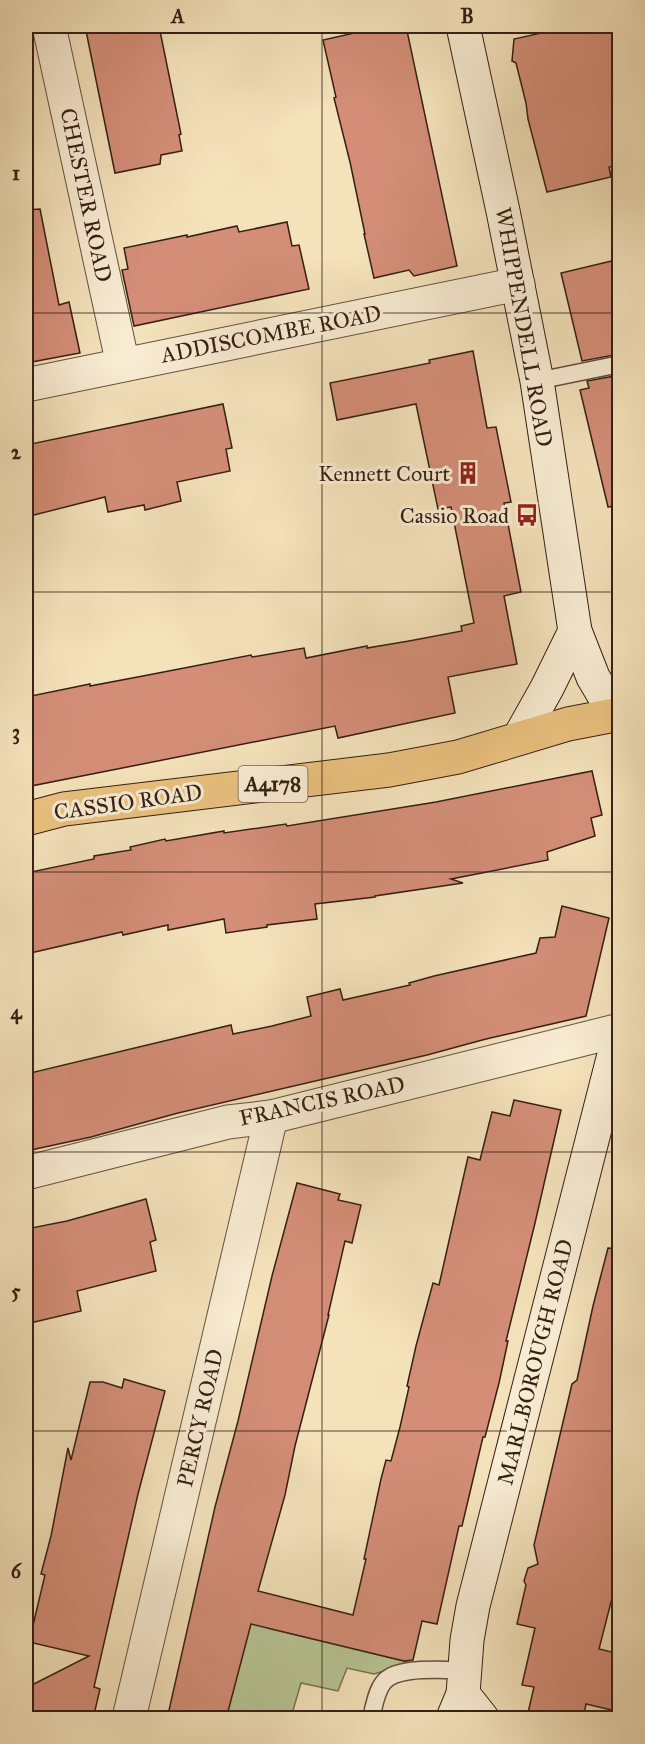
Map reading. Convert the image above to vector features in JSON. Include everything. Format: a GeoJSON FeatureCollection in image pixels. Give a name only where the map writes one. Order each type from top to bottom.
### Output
{"type":"FeatureCollection","features":[{"type":"Feature","properties":{"kind":"main road","name":"CASSIO ROAD"},"geometry":{"type":"LineString","coordinates":[[26,819],[64,808],[389,770],[458,756],[568,724],[620,714]]}},
{"type":"Feature","properties":{"kind":"street","name":"CHESTER ROAD"},"geometry":{"type":"LineString","coordinates":[[49,26],[123,365]]}},
{"type":"Feature","properties":{"kind":"street","name":"WHIPPENDELL ROAD"},"geometry":{"type":"LineString","coordinates":[[464,26],[537,381],[575,631],[593,677],[620,714]]}},
{"type":"Feature","properties":{"kind":"street","name":"ADDISCOMBE ROAD"},"geometry":{"type":"LineString","coordinates":[[26,385],[518,284]]}},
{"type":"Feature","properties":{"kind":"street"},"geometry":{"type":"LineString","coordinates":[[519,738],[575,631]]}},
{"type":"Feature","properties":{"kind":"street","name":"FRANCIS ROAD"},"geometry":{"type":"LineString","coordinates":[[26,1173],[228,1122],[271,1117],[620,1031]]}},
{"type":"Feature","properties":{"kind":"street","name":"MARLBOROUGH ROAD"},"geometry":{"type":"LineString","coordinates":[[466,1701],[473,1606],[620,1031]]}},
{"type":"Feature","properties":{"kind":"street","name":"PERCY ROAD"},"geometry":{"type":"LineString","coordinates":[[129,1719],[271,1117]]}},
{"type":"Feature","properties":{"kind":"lane"},"geometry":{"type":"LineString","coordinates":[[537,381],[620,364]]}},
{"type":"Feature","properties":{"kind":"lane"},"geometry":{"type":"LineString","coordinates":[[371,1719],[384,1681],[391,1675],[404,1671],[466,1701]]}},
{"type":"Feature","properties":{"kind":"green space"},"geometry":{"type":"Polygon","coordinates":[[[253,1614],[267,1628],[412,1663],[374,1674],[347,1668],[338,1691],[301,1683],[291,1717],[278,1713],[276,1718],[226,1718],[253,1614]]]}},
{"type":"Feature","properties":{"kind":"building"},"geometry":{"type":"Polygon","coordinates":[[[85,26],[159,26],[181,134],[179,135],[182,151],[161,155],[160,164],[115,173],[85,26]]]}},
{"type":"Feature","properties":{"kind":"building"},"geometry":{"type":"Polygon","coordinates":[[[359,26],[406,26],[457,266],[414,276],[409,270],[374,278],[323,40],[363,31],[359,26]]]}},
{"type":"Feature","properties":{"kind":"building"},"geometry":{"type":"Polygon","coordinates":[[[573,26],[611,26],[614,40],[620,39],[620,165],[609,167],[611,177],[547,192],[516,63],[512,61],[514,39],[573,26]]]}},
{"type":"Feature","properties":{"kind":"building"},"geometry":{"type":"Polygon","coordinates":[[[40,209],[59,305],[69,302],[80,353],[26,363],[26,210],[40,209]]]}},
{"type":"Feature","properties":{"kind":"building"},"geometry":{"type":"Polygon","coordinates":[[[287,222],[292,246],[299,245],[309,289],[134,326],[122,270],[128,269],[124,248],[237,226],[239,232],[287,222]]]}},
{"type":"Feature","properties":{"kind":"building"},"geometry":{"type":"Polygon","coordinates":[[[620,259],[620,354],[582,361],[561,273],[620,259]]]}},
{"type":"Feature","properties":{"kind":"building"},"geometry":{"type":"Polygon","coordinates":[[[473,351],[487,428],[496,427],[511,502],[504,503],[521,592],[504,596],[517,664],[448,677],[455,713],[338,738],[335,726],[26,787],[26,697],[251,655],[252,657],[304,648],[306,658],[367,646],[367,648],[462,631],[461,626],[474,623],[451,507],[438,509],[416,404],[337,420],[330,383],[430,363],[429,360],[473,351]]]}},
{"type":"Feature","properties":{"kind":"building"},"geometry":{"type":"Polygon","coordinates":[[[620,375],[620,506],[608,507],[580,390],[589,388],[587,381],[620,375]]]}},
{"type":"Feature","properties":{"kind":"building"},"geometry":{"type":"Polygon","coordinates":[[[223,404],[232,448],[226,449],[230,471],[177,482],[181,501],[145,510],[144,505],[108,512],[105,497],[26,517],[26,445],[223,404]]]}},
{"type":"Feature","properties":{"kind":"building"},"geometry":{"type":"Polygon","coordinates":[[[592,771],[602,815],[591,818],[595,836],[547,852],[548,860],[451,879],[463,883],[315,904],[317,919],[226,933],[224,919],[168,930],[168,925],[123,935],[122,932],[26,954],[26,873],[94,859],[94,856],[131,850],[130,847],[165,839],[166,841],[286,824],[287,826],[436,802],[592,771]]]}},
{"type":"Feature","properties":{"kind":"building"},"geometry":{"type":"Polygon","coordinates":[[[562,906],[609,918],[586,1016],[26,1151],[26,1074],[231,1025],[233,1034],[311,1016],[307,997],[340,989],[343,1000],[536,953],[540,938],[555,937],[562,906]]]}},
{"type":"Feature","properties":{"kind":"building"},"geometry":{"type":"Polygon","coordinates":[[[514,1100],[561,1110],[506,1341],[508,1341],[499,1383],[485,1437],[483,1437],[462,1526],[459,1526],[437,1624],[422,1621],[413,1660],[404,1661],[251,1624],[226,1719],[167,1719],[215,1507],[297,1183],[340,1194],[338,1200],[361,1205],[352,1243],[345,1241],[285,1495],[258,1591],[353,1615],[381,1479],[386,1460],[391,1461],[409,1387],[407,1386],[416,1346],[433,1283],[439,1285],[468,1157],[480,1160],[492,1112],[510,1116],[514,1100]]]}},
{"type":"Feature","properties":{"kind":"building"},"geometry":{"type":"Polygon","coordinates":[[[146,1199],[156,1240],[150,1242],[156,1271],[77,1291],[81,1311],[26,1324],[26,1229],[67,1221],[146,1199]]]}},
{"type":"Feature","properties":{"kind":"building"},"geometry":{"type":"Polygon","coordinates":[[[608,1248],[620,1249],[620,1567],[599,1649],[620,1654],[620,1712],[586,1704],[583,1719],[551,1719],[528,1713],[534,1687],[522,1685],[535,1628],[517,1624],[528,1568],[538,1564],[534,1545],[572,1384],[577,1380],[608,1248]]]}},
{"type":"Feature","properties":{"kind":"building"},"geometry":{"type":"Polygon","coordinates":[[[124,1379],[165,1391],[138,1494],[94,1687],[100,1689],[93,1719],[26,1719],[26,1688],[89,1656],[29,1642],[45,1575],[41,1574],[51,1536],[68,1448],[71,1460],[90,1382],[103,1382],[122,1388],[124,1379]]]}},
{"type":"Feature","properties":{"kind":"place","name":"Kennett Court"},"geometry":{"type":"Point","coordinates":[468,473]}},
{"type":"Feature","properties":{"kind":"place","name":"Cassio Road"},"geometry":{"type":"Point","coordinates":[527,515]}}]}
